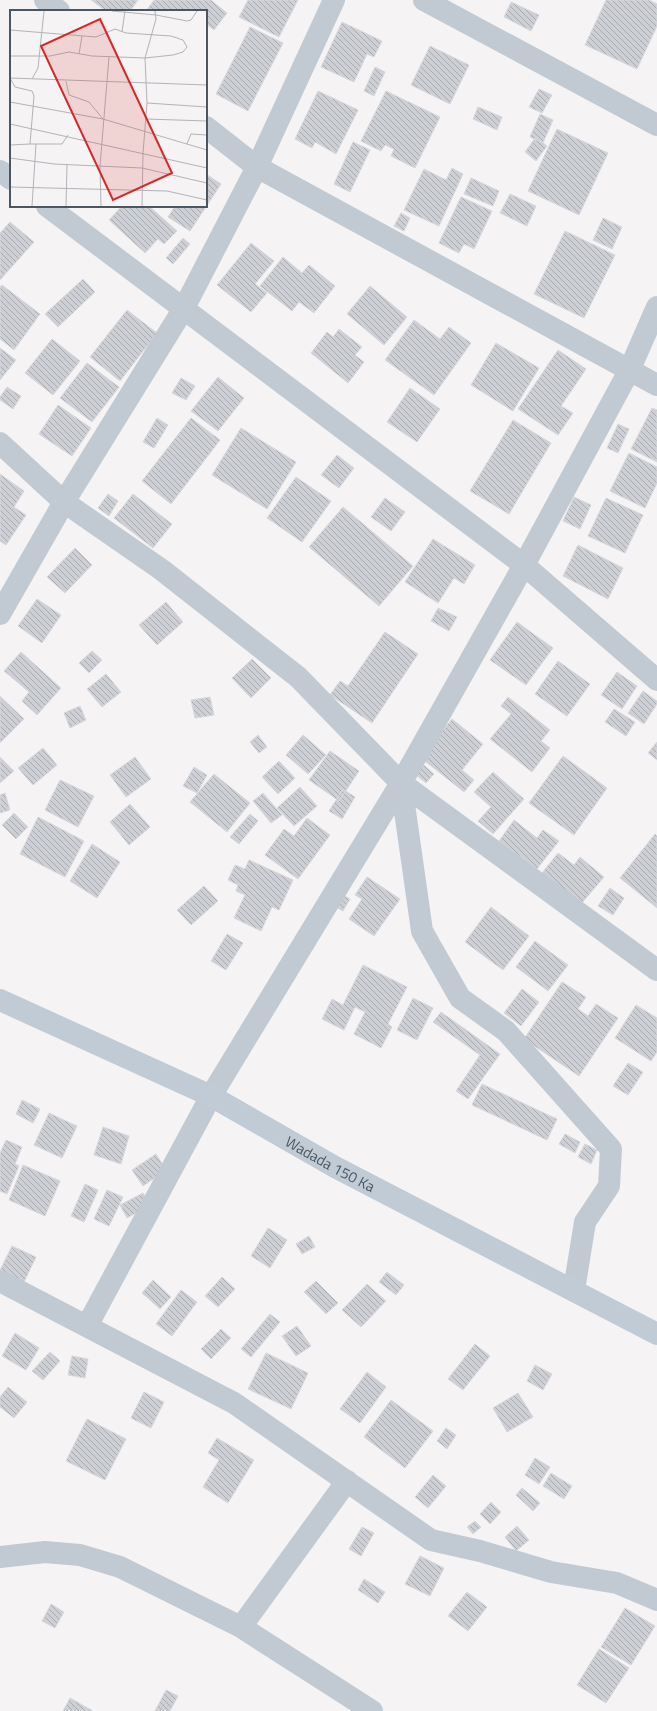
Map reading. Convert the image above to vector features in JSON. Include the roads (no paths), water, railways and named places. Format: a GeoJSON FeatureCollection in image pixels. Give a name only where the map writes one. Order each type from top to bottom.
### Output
{"type":"FeatureCollection","features":[{"type":"Feature","properties":{"kind":"street"},"geometry":{"type":"LineString","coordinates":[[46,0],[58,10]]}},
{"type":"Feature","properties":{"kind":"street"},"geometry":{"type":"LineString","coordinates":[[3,601],[184,308],[257,167],[334,0]]}},
{"type":"Feature","properties":{"kind":"street"},"geometry":{"type":"LineString","coordinates":[[424,0],[657,125]]}},
{"type":"Feature","properties":{"kind":"street"},"geometry":{"type":"LineString","coordinates":[[207,128],[257,167],[657,385]]}},
{"type":"Feature","properties":{"kind":"street"},"geometry":{"type":"LineString","coordinates":[[0,171],[10,178]]}},
{"type":"Feature","properties":{"kind":"street"},"geometry":{"type":"LineString","coordinates":[[48,207],[524,566],[657,680]]}},
{"type":"Feature","properties":{"kind":"street"},"geometry":{"type":"LineString","coordinates":[[87,1326],[211,1096],[401,783],[524,566],[629,370],[657,307]]}},
{"type":"Feature","properties":{"kind":"street"},"geometry":{"type":"LineString","coordinates":[[0,443],[64,502],[162,570],[298,677],[401,783],[657,970]]}},
{"type":"Feature","properties":{"kind":"street"},"geometry":{"type":"LineString","coordinates":[[401,783],[422,930],[460,998],[506,1031],[611,1149],[609,1186],[585,1222],[574,1290]]}},
{"type":"Feature","properties":{"kind":"street","name":"Wadada 150 Ka"},"geometry":{"type":"LineString","coordinates":[[0,1000],[211,1096],[335,1168],[657,1334]]}},
{"type":"Feature","properties":{"kind":"street"},"geometry":{"type":"LineString","coordinates":[[0,1281],[234,1403],[430,1540],[480,1551],[551,1572],[617,1583],[657,1600]]}},
{"type":"Feature","properties":{"kind":"street"},"geometry":{"type":"LineString","coordinates":[[241,1627],[347,1481]]}},
{"type":"Feature","properties":{"kind":"street"},"geometry":{"type":"LineString","coordinates":[[0,1556],[45,1552],[80,1555],[120,1567],[241,1627],[372,1711]]}}]}
